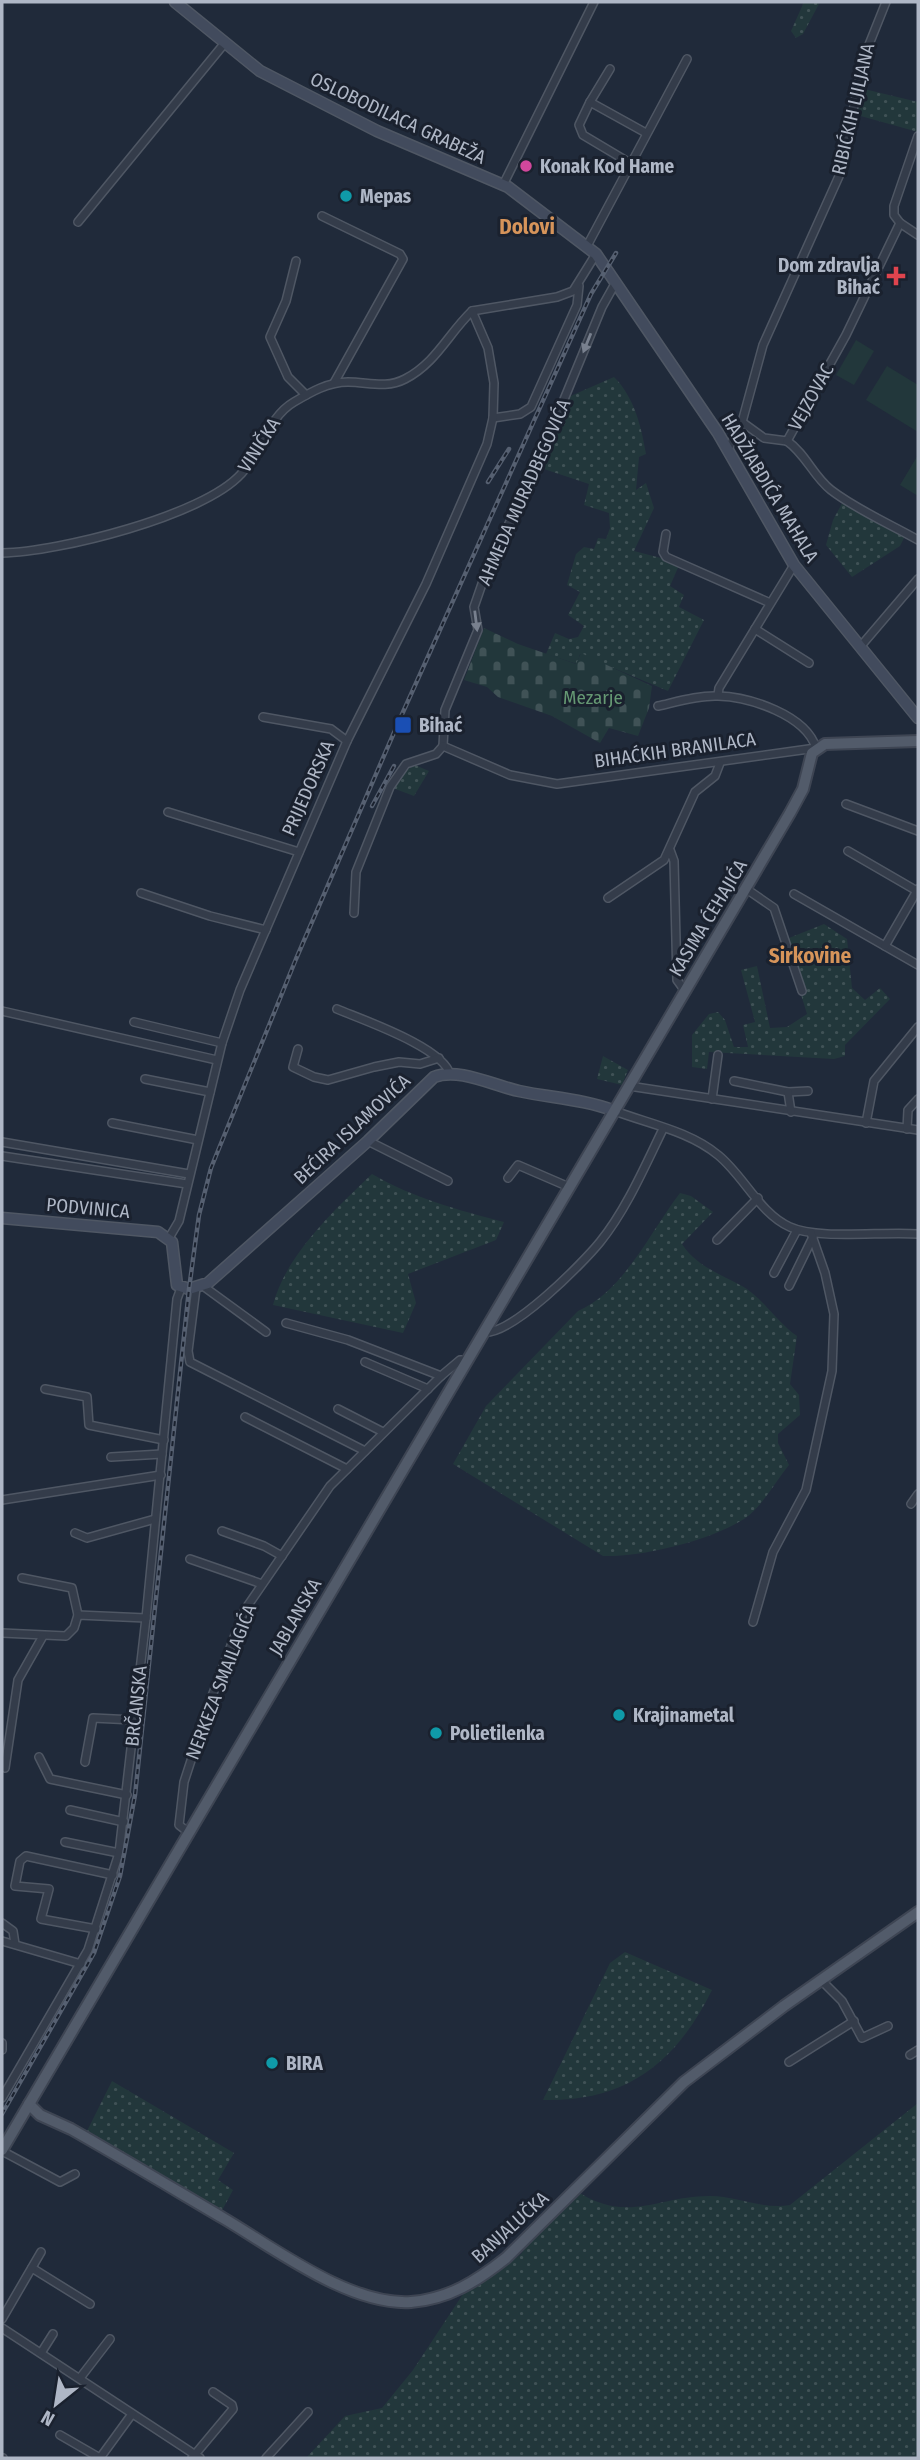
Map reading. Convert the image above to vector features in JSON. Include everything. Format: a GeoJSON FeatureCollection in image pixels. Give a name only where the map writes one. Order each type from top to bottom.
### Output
{"type":"FeatureCollection","features":[{"type":"Feature","properties":{"kind":"main road","name":"BIHAĆKIH BRANILACA"},"geometry":{"type":"LineString","coordinates":[[816,748],[825,744],[866,741],[918,741]]}},
{"type":"Feature","properties":{"kind":"main road","name":"KASIMA ĆEHAJIĆA"},"geometry":{"type":"LineString","coordinates":[[617,1107],[797,800],[809,760],[816,748]]}},
{"type":"Feature","properties":{"kind":"main road","name":"JABLANSKA"},"geometry":{"type":"LineString","coordinates":[[2,2150],[617,1107]]}},
{"type":"Feature","properties":{"kind":"main road","name":"BANJALUČKA"},"geometry":{"type":"LineString","coordinates":[[71,2129],[330,2279],[382,2299],[409,2302],[446,2296],[482,2277],[506,2258],[684,2082],[918,1912]]}},
{"type":"Feature","properties":{"kind":"main road"},"geometry":{"type":"LineString","coordinates":[[30,2102],[46,2117],[71,2129]]}},
{"type":"Feature","properties":{"kind":"main road"},"geometry":{"type":"LineString","coordinates":[[30,2102],[71,2129]]}},
{"type":"Feature","properties":{"kind":"main road"},"geometry":{"type":"LineString","coordinates":[[13,2131],[24,2123],[46,2117]]}},
{"type":"Feature","properties":{"kind":"street","name":"OSLOBODILACA GRABEŽA"},"geometry":{"type":"LineString","coordinates":[[175,2],[223,44],[260,71],[341,113],[503,185],[587,246],[606,266]]}},
{"type":"Feature","properties":{"kind":"street"},"geometry":{"type":"LineString","coordinates":[[503,185],[594,2]]}},
{"type":"Feature","properties":{"kind":"street","name":"RIBIĆKIH LJILJANA"},"geometry":{"type":"LineString","coordinates":[[728,449],[742,422],[767,335],[839,174],[864,57],[886,2]]}},
{"type":"Feature","properties":{"kind":"street"},"geometry":{"type":"LineString","coordinates":[[78,222],[223,44]]}},
{"type":"Feature","properties":{"kind":"street"},"geometry":{"type":"LineString","coordinates":[[587,246],[687,59]]}},
{"type":"Feature","properties":{"kind":"street"},"geometry":{"type":"LineString","coordinates":[[610,69],[580,120],[579,130],[630,163]]}},
{"type":"Feature","properties":{"kind":"street"},"geometry":{"type":"LineString","coordinates":[[590,102],[646,134]]}},
{"type":"Feature","properties":{"kind":"street"},"geometry":{"type":"LineString","coordinates":[[918,136],[894,206],[894,215],[900,223],[918,235]]}},
{"type":"Feature","properties":{"kind":"street"},"geometry":{"type":"LineString","coordinates":[[322,216],[400,254],[402,259],[334,383]]}},
{"type":"Feature","properties":{"kind":"street","name":"VEJZOVAC"},"geometry":{"type":"LineString","coordinates":[[900,223],[846,335],[787,441],[803,453],[808,466],[832,490],[918,540]]}},
{"type":"Feature","properties":{"kind":"street"},"geometry":{"type":"LineString","coordinates":[[493,418],[520,414],[531,407],[577,305],[579,286],[596,254]]}},
{"type":"Feature","properties":{"kind":"street"},"geometry":{"type":"LineString","coordinates":[[296,261],[286,301],[270,337],[288,377],[306,394]]}},
{"type":"Feature","properties":{"kind":"street","name":"HADŽIABDIĆA MAHALA"},"geometry":{"type":"LineString","coordinates":[[606,266],[728,449],[794,565],[918,718]]}},
{"type":"Feature","properties":{"kind":"street","name":"AHMEDA MURADBEGOVIĆA"},"geometry":{"type":"LineString","coordinates":[[443,746],[445,710],[478,630],[474,607],[483,581],[551,431],[602,307],[616,282]]}},
{"type":"Feature","properties":{"kind":"street"},"geometry":{"type":"LineString","coordinates":[[472,312],[557,297],[579,286]]}},
{"type":"Feature","properties":{"kind":"street","name":"VINIČKA"},"geometry":{"type":"LineString","coordinates":[[2,552],[47,549],[78,542],[203,501],[241,475],[278,415],[306,394],[334,383],[378,385],[404,380],[437,355],[472,312]]}},
{"type":"Feature","properties":{"kind":"street","name":"PRIJEDORSKA"},"geometry":{"type":"LineString","coordinates":[[181,1288],[174,1281],[169,1238],[179,1221],[222,1043],[266,930],[347,741],[464,498],[487,444],[495,396],[488,348],[472,312]]}},
{"type":"Feature","properties":{"kind":"street"},"geometry":{"type":"LineString","coordinates":[[742,422],[764,438],[787,441]]}},
{"type":"Feature","properties":{"kind":"street"},"geometry":{"type":"LineString","coordinates":[[666,534],[663,552],[666,557],[768,602]]}},
{"type":"Feature","properties":{"kind":"street"},"geometry":{"type":"LineString","coordinates":[[718,695],[719,688],[768,602],[794,565]]}},
{"type":"Feature","properties":{"kind":"street"},"geometry":{"type":"LineString","coordinates":[[860,647],[918,579]]}},
{"type":"Feature","properties":{"kind":"street"},"geometry":{"type":"LineString","coordinates":[[755,629],[809,663]]}},
{"type":"Feature","properties":{"kind":"street"},"geometry":{"type":"LineString","coordinates":[[658,706],[718,695],[768,708],[808,731],[816,748]]}},
{"type":"Feature","properties":{"kind":"street"},"geometry":{"type":"LineString","coordinates":[[263,717],[331,729],[347,741]]}},
{"type":"Feature","properties":{"kind":"street"},"geometry":{"type":"LineString","coordinates":[[354,913],[356,872],[390,787],[406,764],[436,754],[443,746]]}},
{"type":"Feature","properties":{"kind":"street","name":"BIHAĆKIH BRANILACA"},"geometry":{"type":"LineString","coordinates":[[443,746],[510,775],[557,784],[816,748]]}},
{"type":"Feature","properties":{"kind":"street"},"geometry":{"type":"LineString","coordinates":[[608,898],[648,873],[670,850],[695,792],[715,776],[720,763]]}},
{"type":"Feature","properties":{"kind":"street"},"geometry":{"type":"LineString","coordinates":[[846,804],[918,831]]}},
{"type":"Feature","properties":{"kind":"street"},"geometry":{"type":"LineString","coordinates":[[168,813],[299,852]]}},
{"type":"Feature","properties":{"kind":"street"},"geometry":{"type":"LineString","coordinates":[[670,850],[674,861],[677,980],[684,991]]}},
{"type":"Feature","properties":{"kind":"street"},"geometry":{"type":"LineString","coordinates":[[848,851],[918,890],[885,946]]}},
{"type":"Feature","properties":{"kind":"street"},"geometry":{"type":"LineString","coordinates":[[746,888],[774,908],[802,991]]}},
{"type":"Feature","properties":{"kind":"street"},"geometry":{"type":"LineString","coordinates":[[141,893],[210,916],[266,930]]}},
{"type":"Feature","properties":{"kind":"street"},"geometry":{"type":"LineString","coordinates":[[794,894],[918,965]]}},
{"type":"Feature","properties":{"kind":"street"},"geometry":{"type":"LineString","coordinates":[[337,1009],[434,1053],[447,1065],[450,1075],[519,1091],[569,1097],[617,1107],[663,1129],[697,1140],[731,1166],[780,1222],[797,1230],[812,1235],[918,1234]]}},
{"type":"Feature","properties":{"kind":"street"},"geometry":{"type":"LineString","coordinates":[[2,1011],[217,1060]]}},
{"type":"Feature","properties":{"kind":"street"},"geometry":{"type":"LineString","coordinates":[[134,1021],[222,1043]]}},
{"type":"Feature","properties":{"kind":"street"},"geometry":{"type":"LineString","coordinates":[[866,1124],[874,1081],[918,1027]]}},
{"type":"Feature","properties":{"kind":"street"},"geometry":{"type":"LineString","coordinates":[[298,1049],[293,1067],[322,1080],[374,1067],[403,1062],[420,1064],[439,1058]]}},
{"type":"Feature","properties":{"kind":"street"},"geometry":{"type":"LineString","coordinates":[[712,1099],[718,1055]]}},
{"type":"Feature","properties":{"kind":"street","name":"BEĆIRA ISLAMOVIĆA"},"geometry":{"type":"LineString","coordinates":[[200,1287],[369,1141],[434,1077],[450,1075]]}},
{"type":"Feature","properties":{"kind":"street"},"geometry":{"type":"LineString","coordinates":[[145,1079],[211,1092]]}},
{"type":"Feature","properties":{"kind":"street"},"geometry":{"type":"LineString","coordinates":[[734,1081],[788,1092],[808,1091]]}},
{"type":"Feature","properties":{"kind":"street"},"geometry":{"type":"LineString","coordinates":[[629,1086],[918,1130]]}},
{"type":"Feature","properties":{"kind":"street"},"geometry":{"type":"LineString","coordinates":[[788,1092],[791,1112]]}},
{"type":"Feature","properties":{"kind":"street"},"geometry":{"type":"LineString","coordinates":[[907,1129],[908,1110],[918,1099]]}},
{"type":"Feature","properties":{"kind":"street"},"geometry":{"type":"LineString","coordinates":[[112,1122],[198,1140]]}},
{"type":"Feature","properties":{"kind":"street"},"geometry":{"type":"LineString","coordinates":[[483,1332],[494,1332],[540,1302],[600,1241],[663,1129]]}},
{"type":"Feature","properties":{"kind":"street"},"geometry":{"type":"LineString","coordinates":[[369,1141],[448,1181]]}},
{"type":"Feature","properties":{"kind":"street"},"geometry":{"type":"LineString","coordinates":[[2,1142],[190,1174]]}},
{"type":"Feature","properties":{"kind":"street"},"geometry":{"type":"LineString","coordinates":[[2,1156],[187,1184]]}},
{"type":"Feature","properties":{"kind":"street"},"geometry":{"type":"LineString","coordinates":[[508,1178],[518,1165],[569,1187]]}},
{"type":"Feature","properties":{"kind":"street"},"geometry":{"type":"LineString","coordinates":[[717,1240],[758,1198]]}},
{"type":"Feature","properties":{"kind":"street","name":"PODVINICA"},"geometry":{"type":"LineString","coordinates":[[2,1218],[150,1231],[169,1238]]}},
{"type":"Feature","properties":{"kind":"street"},"geometry":{"type":"LineString","coordinates":[[774,1273],[797,1230]]}},
{"type":"Feature","properties":{"kind":"street"},"geometry":{"type":"LineString","coordinates":[[789,1286],[812,1235]]}},
{"type":"Feature","properties":{"kind":"street"},"geometry":{"type":"LineString","coordinates":[[753,1622],[773,1552],[806,1490],[832,1371],[834,1314],[825,1273],[812,1235]]}},
{"type":"Feature","properties":{"kind":"street"},"geometry":{"type":"LineString","coordinates":[[181,1288],[200,1287],[266,1332]]}},
{"type":"Feature","properties":{"kind":"street"},"geometry":{"type":"LineString","coordinates":[[200,1287],[188,1351],[190,1362],[365,1451]]}},
{"type":"Feature","properties":{"kind":"street","name":"BRČANSKA"},"geometry":{"type":"LineString","coordinates":[[2,2098],[81,1964],[96,1929],[119,1853],[161,1475],[177,1299],[181,1288]]}},
{"type":"Feature","properties":{"kind":"street"},"geometry":{"type":"LineString","coordinates":[[286,1323],[348,1340],[441,1376]]}},
{"type":"Feature","properties":{"kind":"street","name":"NERKEZA SMAILAGIĆA"},"geometry":{"type":"LineString","coordinates":[[188,1832],[179,1825],[184,1782],[240,1623],[261,1584],[330,1486],[441,1376],[460,1360],[466,1360]]}},
{"type":"Feature","properties":{"kind":"street"},"geometry":{"type":"LineString","coordinates":[[365,1362],[428,1389]]}},
{"type":"Feature","properties":{"kind":"street"},"geometry":{"type":"LineString","coordinates":[[45,1389],[87,1397],[89,1425],[164,1440]]}},
{"type":"Feature","properties":{"kind":"street"},"geometry":{"type":"LineString","coordinates":[[338,1409],[383,1432]]}},
{"type":"Feature","properties":{"kind":"street"},"geometry":{"type":"LineString","coordinates":[[245,1417],[347,1469]]}},
{"type":"Feature","properties":{"kind":"street"},"geometry":{"type":"LineString","coordinates":[[111,1457],[162,1454]]}},
{"type":"Feature","properties":{"kind":"street"},"geometry":{"type":"LineString","coordinates":[[2,1500],[161,1475]]}},
{"type":"Feature","properties":{"kind":"street"},"geometry":{"type":"LineString","coordinates":[[911,1504],[918,1494]]}},
{"type":"Feature","properties":{"kind":"street"},"geometry":{"type":"LineString","coordinates":[[75,1533],[87,1538],[155,1519]]}},
{"type":"Feature","properties":{"kind":"street"},"geometry":{"type":"LineString","coordinates":[[222,1531],[282,1556]]}},
{"type":"Feature","properties":{"kind":"street"},"geometry":{"type":"LineString","coordinates":[[190,1559],[261,1584]]}},
{"type":"Feature","properties":{"kind":"street"},"geometry":{"type":"LineString","coordinates":[[2,1633],[66,1636],[74,1628],[78,1615],[72,1588],[22,1578]]}},
{"type":"Feature","properties":{"kind":"street"},"geometry":{"type":"LineString","coordinates":[[78,1615],[146,1618]]}},
{"type":"Feature","properties":{"kind":"street"},"geometry":{"type":"LineString","coordinates":[[5,1768],[18,1680],[43,1636]]}},
{"type":"Feature","properties":{"kind":"street"},"geometry":{"type":"LineString","coordinates":[[85,1762],[93,1718],[134,1720]]}},
{"type":"Feature","properties":{"kind":"street"},"geometry":{"type":"LineString","coordinates":[[38,1758],[50,1779],[127,1795]]}},
{"type":"Feature","properties":{"kind":"street"},"geometry":{"type":"LineString","coordinates":[[70,1810],[124,1822]]}},
{"type":"Feature","properties":{"kind":"street"},"geometry":{"type":"LineString","coordinates":[[65,1842],[119,1853]]}},
{"type":"Feature","properties":{"kind":"street"},"geometry":{"type":"LineString","coordinates":[[96,1929],[41,1919],[49,1889],[15,1886],[20,1861],[26,1856],[113,1875]]}},
{"type":"Feature","properties":{"kind":"street"},"geometry":{"type":"LineString","coordinates":[[2,1923],[13,1931],[15,1944]]}},
{"type":"Feature","properties":{"kind":"street"},"geometry":{"type":"LineString","coordinates":[[2,1941],[81,1964]]}},
{"type":"Feature","properties":{"kind":"street"},"geometry":{"type":"LineString","coordinates":[[821,1980],[842,2001],[864,2039],[888,2025]]}},
{"type":"Feature","properties":{"kind":"street"},"geometry":{"type":"LineString","coordinates":[[789,2062],[853,2021]]}},
{"type":"Feature","properties":{"kind":"street"},"geometry":{"type":"LineString","coordinates":[[2,2043],[2,2050]]}},
{"type":"Feature","properties":{"kind":"street"},"geometry":{"type":"LineString","coordinates":[[911,2056],[918,2050]]}},
{"type":"Feature","properties":{"kind":"street"},"geometry":{"type":"LineString","coordinates":[[2,2150],[60,2182],[75,2174]]}},
{"type":"Feature","properties":{"kind":"street"},"geometry":{"type":"LineString","coordinates":[[2,2319],[41,2252]]}},
{"type":"Feature","properties":{"kind":"street"},"geometry":{"type":"LineString","coordinates":[[32,2267],[90,2304]]}},
{"type":"Feature","properties":{"kind":"street"},"geometry":{"type":"LineString","coordinates":[[2,2328],[195,2457],[233,2409],[232,2404],[213,2392]]}},
{"type":"Feature","properties":{"kind":"street"},"geometry":{"type":"LineString","coordinates":[[41,2353],[53,2334]]}},
{"type":"Feature","properties":{"kind":"street"},"geometry":{"type":"LineString","coordinates":[[80,2378],[110,2339]]}},
{"type":"Feature","properties":{"kind":"street"},"geometry":{"type":"LineString","coordinates":[[266,2458],[308,2412]]}},
{"type":"Feature","properties":{"kind":"street"},"geometry":{"type":"LineString","coordinates":[[60,2435],[100,2458],[132,2414]]}},
{"type":"Feature","properties":{"kind":"green space"},"geometry":{"type":"Polygon","coordinates":[[[804,2],[820,2],[803,34],[796,38],[791,31],[804,2]]]}},
{"type":"Feature","properties":{"kind":"green space"},"geometry":{"type":"Polygon","coordinates":[[[860,88],[918,102],[918,132],[857,115],[860,88]]]}},
{"type":"Feature","properties":{"kind":"green space"},"geometry":{"type":"Polygon","coordinates":[[[856,340],[874,351],[854,385],[836,375],[856,340]]]}},
{"type":"Feature","properties":{"kind":"green space"},"geometry":{"type":"Polygon","coordinates":[[[887,366],[918,385],[918,432],[866,400],[887,366]]]}},
{"type":"Feature","properties":{"kind":"green space"},"geometry":{"type":"Polygon","coordinates":[[[614,377],[632,403],[644,443],[646,454],[639,457],[636,490],[646,483],[654,508],[634,551],[680,563],[670,586],[684,595],[679,607],[704,620],[668,691],[580,654],[577,664],[546,654],[555,633],[569,639],[578,637],[584,626],[568,615],[580,592],[567,585],[576,554],[584,547],[594,549],[598,538],[606,539],[610,528],[609,513],[584,505],[589,484],[535,466],[566,398],[614,377]]]}},
{"type":"Feature","properties":{"kind":"green space"},"geometry":{"type":"Polygon","coordinates":[[[918,455],[918,496],[900,485],[918,455]]]}},
{"type":"Feature","properties":{"kind":"green space"},"geometry":{"type":"Polygon","coordinates":[[[846,496],[906,534],[900,546],[852,577],[826,545],[833,520],[846,496]]]}},
{"type":"Feature","properties":{"kind":"green space","name":"Mezarje"},"geometry":{"type":"Polygon","coordinates":[[[484,628],[518,644],[576,664],[581,653],[652,686],[649,708],[638,736],[609,728],[600,743],[552,716],[498,697],[487,687],[464,680],[484,628]]]}},
{"type":"Feature","properties":{"kind":"green space"},"geometry":{"type":"Polygon","coordinates":[[[403,760],[429,771],[414,796],[390,787],[403,760]]]}},
{"type":"Feature","properties":{"kind":"green space"},"geometry":{"type":"Polygon","coordinates":[[[824,924],[847,939],[852,988],[865,1000],[880,988],[890,999],[845,1045],[845,1056],[834,1059],[709,1052],[707,1069],[692,1067],[692,1035],[709,1014],[718,1012],[725,1020],[734,1047],[748,1047],[743,1025],[755,1022],[741,970],[757,966],[770,1028],[787,1027],[807,1014],[784,940],[824,924]]]}},
{"type":"Feature","properties":{"kind":"green space"},"geometry":{"type":"Polygon","coordinates":[[[603,1056],[628,1070],[622,1085],[597,1079],[603,1056]]]}},
{"type":"Feature","properties":{"kind":"green space"},"geometry":{"type":"Polygon","coordinates":[[[372,1174],[420,1197],[504,1222],[496,1240],[408,1274],[416,1303],[403,1333],[273,1305],[288,1269],[300,1251],[328,1217],[372,1174]]]}},
{"type":"Feature","properties":{"kind":"green space"},"geometry":{"type":"Polygon","coordinates":[[[680,1193],[691,1196],[713,1212],[682,1244],[687,1251],[708,1268],[748,1290],[797,1336],[790,1384],[799,1395],[800,1415],[778,1434],[778,1443],[789,1465],[762,1501],[744,1519],[695,1541],[656,1551],[603,1556],[453,1464],[486,1406],[578,1311],[609,1290],[623,1275],[680,1193]]]}},
{"type":"Feature","properties":{"kind":"green space"},"geometry":{"type":"Polygon","coordinates":[[[625,1952],[712,1990],[682,2038],[665,2057],[645,2073],[599,2094],[573,2099],[543,2100],[610,1963],[625,1952]]]}},
{"type":"Feature","properties":{"kind":"green space"},"geometry":{"type":"Polygon","coordinates":[[[112,2081],[234,2153],[218,2180],[233,2190],[219,2216],[84,2137],[112,2081]]]}},
{"type":"Feature","properties":{"kind":"green space"},"geometry":{"type":"Polygon","coordinates":[[[918,2103],[918,2458],[307,2457],[345,2416],[382,2408],[413,2370],[463,2294],[480,2285],[521,2254],[545,2221],[575,2190],[611,2206],[642,2206],[710,2196],[770,2206],[790,2205],[918,2103]]]}},
{"type":"Feature","properties":{"kind":"railway"},"geometry":{"type":"LineString","coordinates":[[2,2114],[94,1953],[120,1876],[135,1795],[189,1289],[199,1215],[211,1168],[296,959],[399,721],[591,294],[616,253]]}},
{"type":"Feature","properties":{"kind":"railway"},"geometry":{"type":"LineString","coordinates":[[488,482],[509,449]]}},
{"type":"Feature","properties":{"kind":"railway"},"geometry":{"type":"LineString","coordinates":[[372,806],[394,766]]}},
{"type":"Feature","properties":{"kind":"place","name":"Konak Kod Hame"},"geometry":{"type":"Point","coordinates":[526,166]}},
{"type":"Feature","properties":{"kind":"place","name":"Mepas"},"geometry":{"type":"Point","coordinates":[346,196]}},
{"type":"Feature","properties":{"kind":"place","name":"Dom zdravlja Bihać"},"geometry":{"type":"Point","coordinates":[896,276]}},
{"type":"Feature","properties":{"kind":"place","name":"Bihać"},"geometry":{"type":"Point","coordinates":[403,725]}},
{"type":"Feature","properties":{"kind":"place","name":"Krajinametal"},"geometry":{"type":"Point","coordinates":[619,1715]}},
{"type":"Feature","properties":{"kind":"place","name":"Polietilenka"},"geometry":{"type":"Point","coordinates":[436,1733]}},
{"type":"Feature","properties":{"kind":"place","name":"BIRA"},"geometry":{"type":"Point","coordinates":[272,2063]}},
{"type":"Feature","properties":{"kind":"district","name":"Dolovi"},"geometry":{"type":"Point","coordinates":[527,227]}},
{"type":"Feature","properties":{"kind":"district","name":"Sirkovine"},"geometry":{"type":"Point","coordinates":[810,956]}}]}
